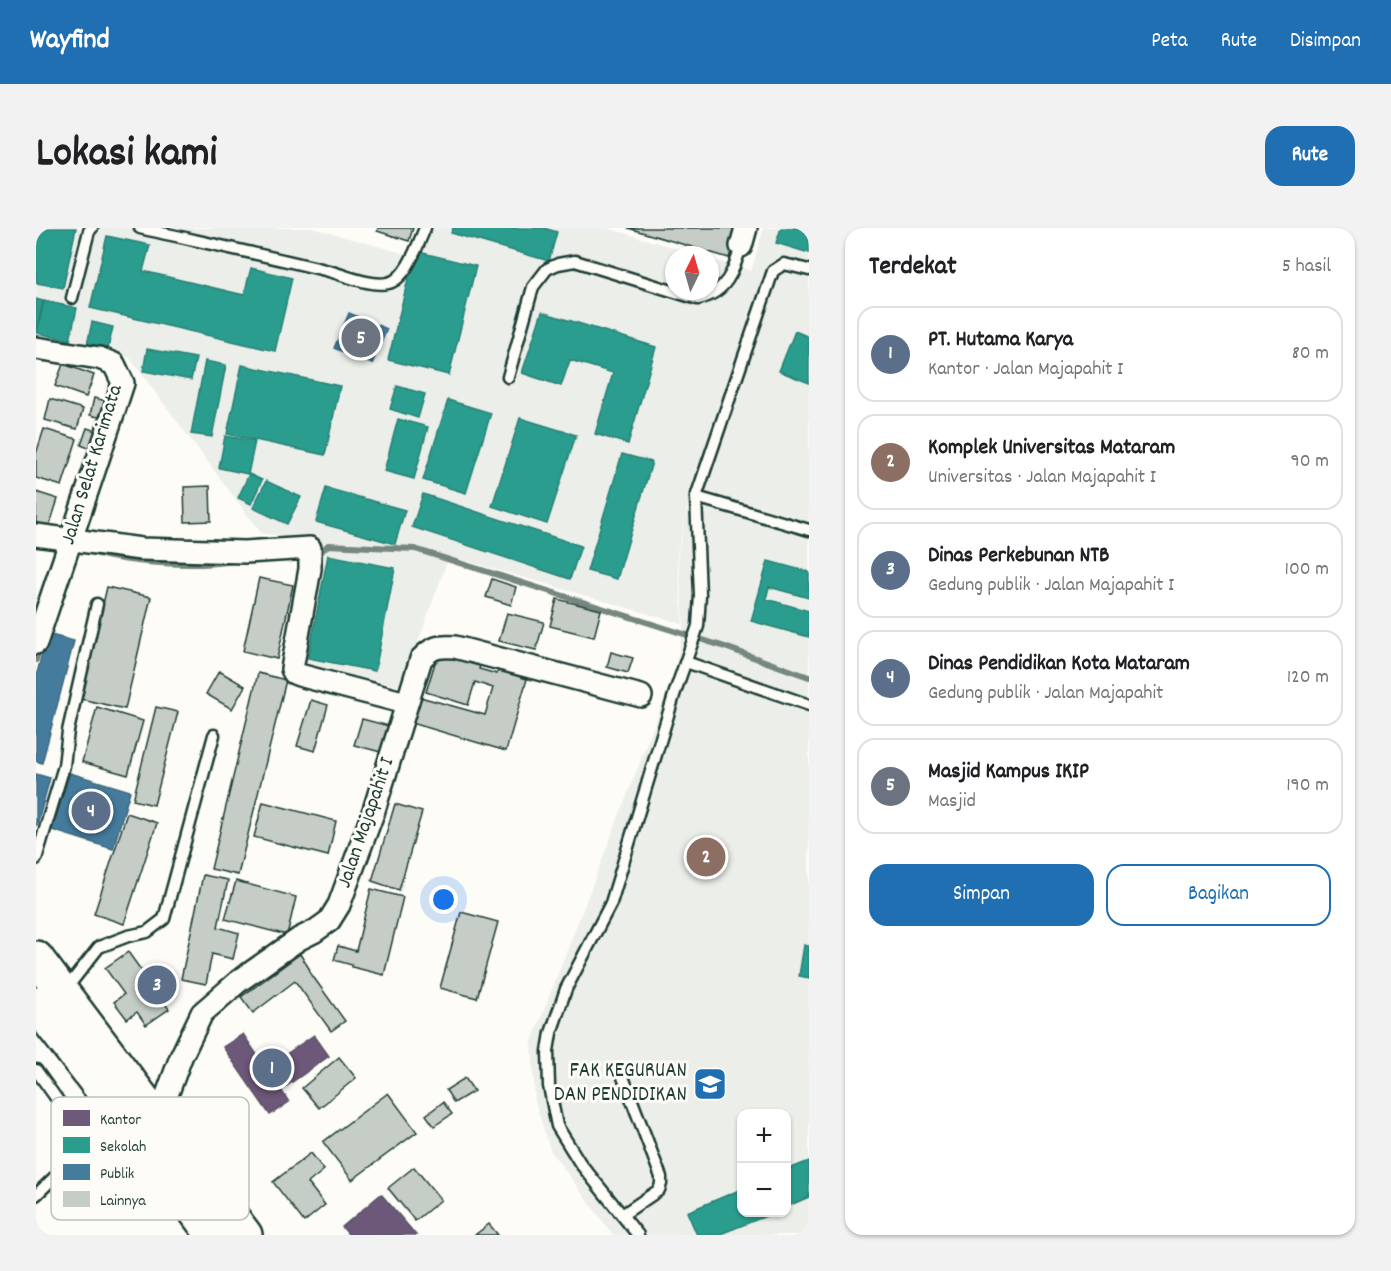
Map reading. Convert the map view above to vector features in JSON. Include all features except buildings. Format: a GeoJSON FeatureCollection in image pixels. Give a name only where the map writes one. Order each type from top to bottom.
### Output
{"type":"FeatureCollection","features":[{"type":"Feature","properties":{"kind":"main road"},"geometry":{"type":"LineString","coordinates":[[36,958],[49,999],[120,1097]]}},
{"type":"Feature","properties":{"kind":"main road"},"geometry":{"type":"LineString","coordinates":[[203,1220],[213,1235]]}},
{"type":"Feature","properties":{"kind":"main road"},"geometry":{"type":"LineString","coordinates":[[231,1220],[245,1235]]}},
{"type":"Feature","properties":{"kind":"street","name":"Jalan Selat Karimata"},"geometry":{"type":"LineString","coordinates":[[36,348],[99,358],[114,364],[123,383],[36,643]]}},
{"type":"Feature","properties":{"kind":"street"},"geometry":{"type":"LineString","coordinates":[[36,535],[141,549],[245,552],[310,548],[310,562],[291,669],[294,673],[406,703]]}},
{"type":"Feature","properties":{"kind":"street","name":"Jalan Majapahit I"},"geometry":{"type":"LineString","coordinates":[[157,1097],[181,1057],[202,1013],[239,981],[329,921],[339,905],[374,810],[421,659],[430,649],[440,646],[465,649],[641,696]]}},
{"type":"Feature","properties":{"kind":"lane"},"geometry":{"type":"LineString","coordinates":[[72,298],[89,231],[92,228]]}},
{"type":"Feature","properties":{"kind":"lane"},"geometry":{"type":"LineString","coordinates":[[141,228],[367,282],[387,283],[398,279],[410,261],[426,228]]}},
{"type":"Feature","properties":{"kind":"lane"},"geometry":{"type":"LineString","coordinates":[[508,377],[533,287],[547,269],[575,261],[698,299],[713,294],[723,287],[734,269],[744,237]]}},
{"type":"Feature","properties":{"kind":"lane"},"geometry":{"type":"LineString","coordinates":[[638,1235],[580,1163],[557,1126],[549,1086],[551,1034],[566,989],[611,903],[698,626],[700,595],[696,497],[773,271],[784,264],[809,270]]}},
{"type":"Feature","properties":{"kind":"lane"},"geometry":{"type":"LineString","coordinates":[[696,497],[809,530]]}},
{"type":"Feature","properties":{"kind":"lane"},"geometry":{"type":"LineString","coordinates":[[36,859],[64,766],[68,731],[97,604]]}},
{"type":"Feature","properties":{"kind":"lane"},"geometry":{"type":"LineString","coordinates":[[686,662],[809,705]]}},
{"type":"Feature","properties":{"kind":"lane"},"geometry":{"type":"LineString","coordinates":[[49,999],[99,946],[147,932],[164,919],[214,735]]}},
{"type":"Feature","properties":{"kind":"lane"},"geometry":{"type":"LineString","coordinates":[[38,1077],[53,1097]]}},
{"type":"Feature","properties":{"kind":"lane"},"geometry":{"type":"LineString","coordinates":[[622,1215],[659,1190],[661,1184],[661,1176],[623,1077]]}},
{"type":"Feature","properties":{"kind":"lane"},"geometry":{"type":"LineString","coordinates":[[36,1194],[51,1180]]}},
{"type":"Feature","properties":{"kind":"shaded area"},"geometry":{"type":"Polygon","coordinates":[[[36,228],[312,228],[417,257],[428,228],[607,228],[668,246],[665,246],[665,300],[719,300],[719,262],[751,271],[764,228],[809,228],[809,1235],[613,1235],[550,1150],[535,1101],[532,1041],[674,674],[684,624],[678,554],[696,464],[677,554],[683,624],[449,556],[402,687],[300,663],[323,544],[261,533],[129,357],[36,337],[36,228]]]}},
{"type":"Feature","properties":{"kind":"waterway"},"geometry":{"type":"LineString","coordinates":[[316,557],[328,545],[415,549],[722,646],[809,677]]}},
{"type":"Feature","properties":{"kind":"waterway"},"geometry":{"type":"LineString","coordinates":[[88,551],[121,559],[161,563],[201,564],[235,561]]}},
{"type":"Feature","properties":{"kind":"waterway"},"geometry":{"type":"LineString","coordinates":[[36,660],[40,646]]}},
{"type":"Feature","properties":{"kind":"place","name":"Masjid Kampus IKIP"},"geometry":{"type":"Point","coordinates":[361,338]}},
{"type":"Feature","properties":{"kind":"place","name":"Dinas Pendidikan Kota Mataram"},"geometry":{"type":"Point","coordinates":[91,811]}},
{"type":"Feature","properties":{"kind":"place","name":"Komplek Universitas Mataram"},"geometry":{"type":"Point","coordinates":[706,857]}},
{"type":"Feature","properties":{"kind":"place","name":"Dinas Perkebunan NTB"},"geometry":{"type":"Point","coordinates":[157,985]}},
{"type":"Feature","properties":{"kind":"place","name":"PT. Hutama Karya"},"geometry":{"type":"Point","coordinates":[272,1068]}},
{"type":"Feature","properties":{"kind":"place","name":"FAK KEGURUAN DAN PENDIDIKAN"},"geometry":{"type":"Point","coordinates":[710,1084]}}]}
